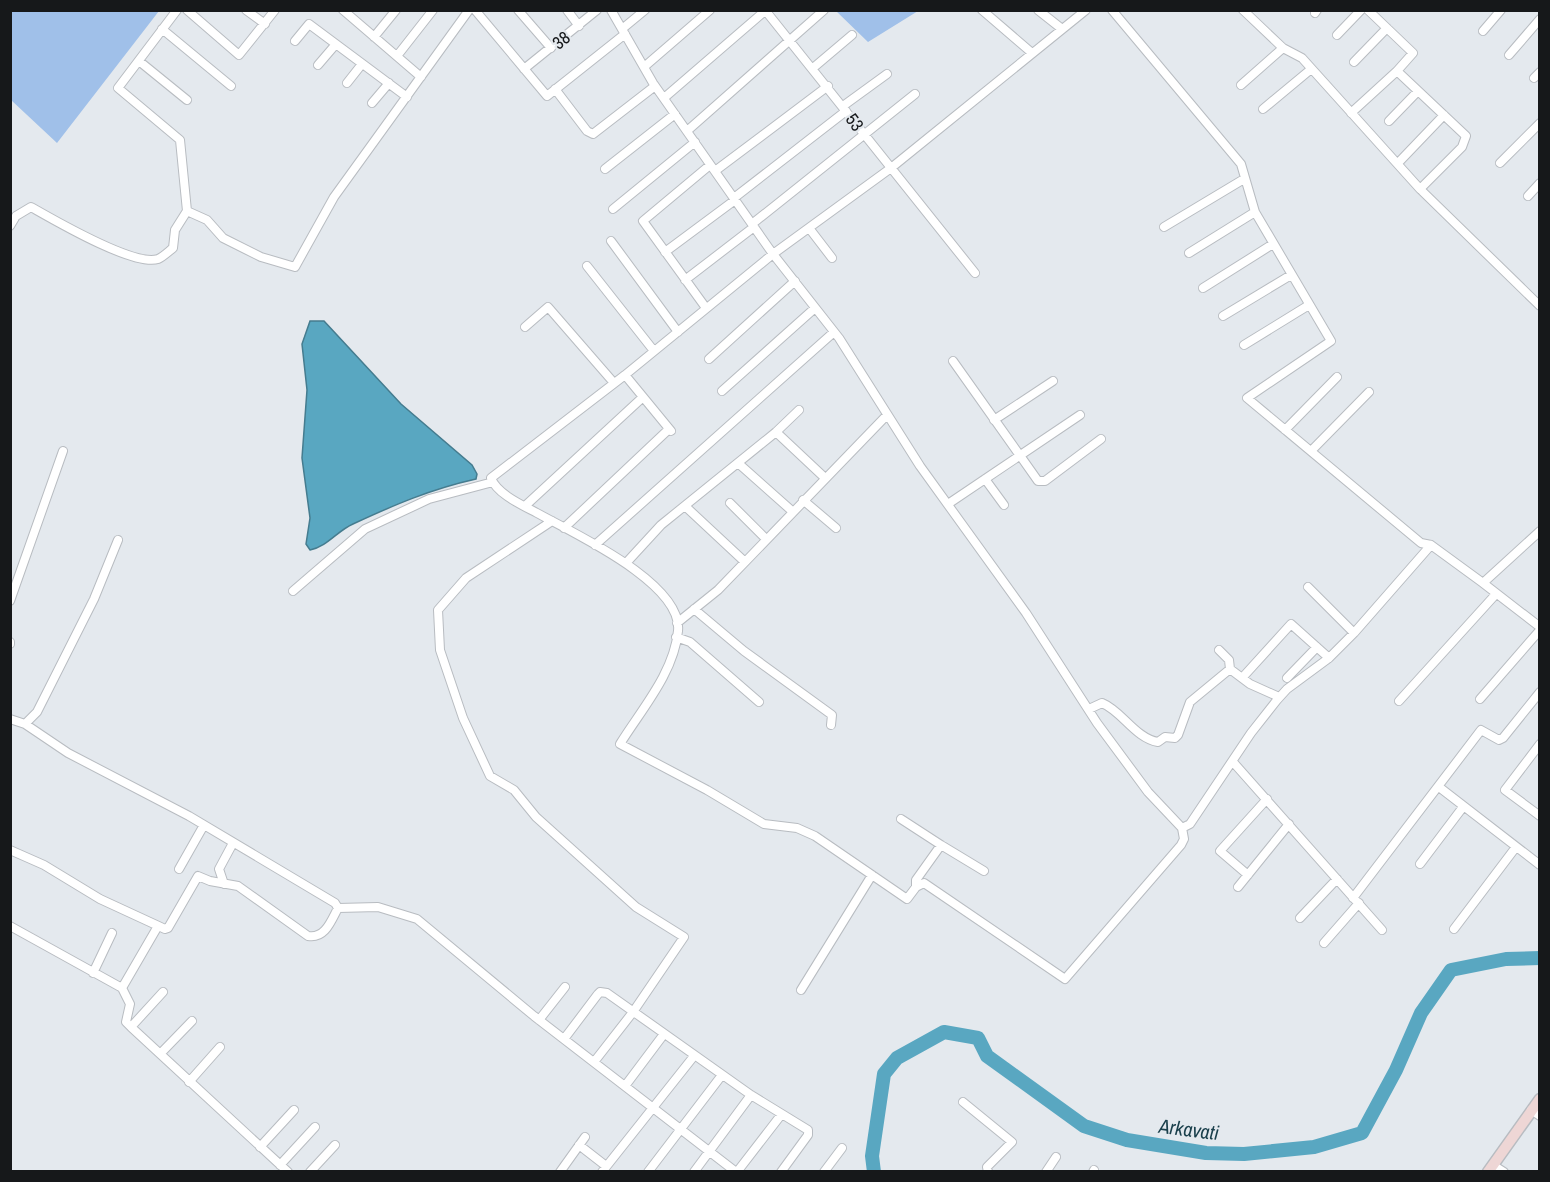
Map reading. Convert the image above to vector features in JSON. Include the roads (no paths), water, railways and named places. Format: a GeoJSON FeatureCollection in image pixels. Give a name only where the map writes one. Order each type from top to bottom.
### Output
{"type":"FeatureCollection","features":[{"type":"Feature","properties":{"kind":"street"},"geometry":{"type":"LineString","coordinates":[[10,226],[15,216],[31,207],[132,258],[158,259],[173,248],[175,230],[187,211],[180,140],[118,88],[177,10]]}},
{"type":"Feature","properties":{"kind":"street"},"geometry":{"type":"LineString","coordinates":[[187,10],[239,55],[275,10]]}},
{"type":"Feature","properties":{"kind":"street"},"geometry":{"type":"LineString","coordinates":[[246,10],[265,24]]}},
{"type":"Feature","properties":{"kind":"street"},"geometry":{"type":"LineString","coordinates":[[374,37],[396,10]]}},
{"type":"Feature","properties":{"kind":"street"},"geometry":{"type":"LineString","coordinates":[[397,56],[433,10]]}},
{"type":"Feature","properties":{"kind":"street"},"geometry":{"type":"LineString","coordinates":[[187,211],[207,220],[223,238],[242,248],[261,257],[295,267],[334,197],[469,10]]}},
{"type":"Feature","properties":{"kind":"street"},"geometry":{"type":"LineString","coordinates":[[476,10],[547,96],[624,32],[645,10]]}},
{"type":"Feature","properties":{"kind":"street"},"geometry":{"type":"LineString","coordinates":[[518,10],[551,48]]}},
{"type":"Feature","properties":{"kind":"street"},"geometry":{"type":"LineString","coordinates":[[567,10],[579,26]]}},
{"type":"Feature","properties":{"kind":"street","name":"38"},"geometry":{"type":"LineString","coordinates":[[524,69],[597,10]]}},
{"type":"Feature","properties":{"kind":"street"},"geometry":{"type":"LineString","coordinates":[[492,479],[525,506],[627,562],[658,591],[674,610],[677,623],[676,637],[668,668],[620,744],[707,790],[764,825],[796,828],[815,836],[907,899],[916,887],[924,883],[1065,979],[1181,845],[1184,839],[1182,828],[1135,775],[1026,613],[887,415],[834,332],[774,254],[655,86],[611,10]]}},
{"type":"Feature","properties":{"kind":"street"},"geometry":{"type":"LineString","coordinates":[[644,67],[710,10]]}},
{"type":"Feature","properties":{"kind":"street"},"geometry":{"type":"LineString","coordinates":[[687,131],[824,10]]}},
{"type":"Feature","properties":{"kind":"street"},"geometry":{"type":"LineString","coordinates":[[1038,10],[1062,29]]}},
{"type":"Feature","properties":{"kind":"street"},"geometry":{"type":"LineString","coordinates":[[293,591],[365,529],[429,499],[492,479],[774,254],[891,168],[1086,10]]}},
{"type":"Feature","properties":{"kind":"street"},"geometry":{"type":"LineString","coordinates":[[1112,10],[1241,164],[1255,212],[1330,341],[1247,398],[1421,543],[1431,546],[1483,583],[1539,629],[1480,699]]}},
{"type":"Feature","properties":{"kind":"street"},"geometry":{"type":"LineString","coordinates":[[1243,10],[1283,48],[1302,58],[1310,70],[1399,162],[1420,189],[1538,302]]}},
{"type":"Feature","properties":{"kind":"street"},"geometry":{"type":"LineString","coordinates":[[1337,35],[1360,10]]}},
{"type":"Feature","properties":{"kind":"street"},"geometry":{"type":"LineString","coordinates":[[1352,113],[1413,53],[1368,10]]}},
{"type":"Feature","properties":{"kind":"street"},"geometry":{"type":"LineString","coordinates":[[1483,31],[1501,10]]}},
{"type":"Feature","properties":{"kind":"street"},"geometry":{"type":"LineString","coordinates":[[664,98],[765,11]]}},
{"type":"Feature","properties":{"kind":"street","name":"53"},"geometry":{"type":"LineString","coordinates":[[765,11],[828,86],[882,158],[975,273]]}},
{"type":"Feature","properties":{"kind":"street"},"geometry":{"type":"LineString","coordinates":[[348,12],[421,77]]}},
{"type":"Feature","properties":{"kind":"street"},"geometry":{"type":"LineString","coordinates":[[986,12],[1032,53]]}},
{"type":"Feature","properties":{"kind":"street"},"geometry":{"type":"LineString","coordinates":[[1509,55],[1539,19]]}},
{"type":"Feature","properties":{"kind":"street"},"geometry":{"type":"LineString","coordinates":[[295,42],[309,24],[407,97]]}},
{"type":"Feature","properties":{"kind":"street"},"geometry":{"type":"LineString","coordinates":[[1354,62],[1387,28]]}},
{"type":"Feature","properties":{"kind":"street"},"geometry":{"type":"LineString","coordinates":[[162,29],[231,86]]}},
{"type":"Feature","properties":{"kind":"street"},"geometry":{"type":"LineString","coordinates":[[813,68],[852,35]]}},
{"type":"Feature","properties":{"kind":"street"},"geometry":{"type":"LineString","coordinates":[[318,65],[336,44]]}},
{"type":"Feature","properties":{"kind":"street"},"geometry":{"type":"LineString","coordinates":[[1241,86],[1283,48]]}},
{"type":"Feature","properties":{"kind":"street"},"geometry":{"type":"LineString","coordinates":[[139,62],[187,100]]}},
{"type":"Feature","properties":{"kind":"street"},"geometry":{"type":"LineString","coordinates":[[347,83],[362,64]]}},
{"type":"Feature","properties":{"kind":"street"},"geometry":{"type":"LineString","coordinates":[[1263,109],[1310,70]]}},
{"type":"Feature","properties":{"kind":"street"},"geometry":{"type":"LineString","coordinates":[[1397,71],[1464,133],[1464,144],[1420,189]]}},
{"type":"Feature","properties":{"kind":"street"},"geometry":{"type":"LineString","coordinates":[[664,252],[735,199],[887,74]]}},
{"type":"Feature","properties":{"kind":"street"},"geometry":{"type":"LineString","coordinates":[[372,103],[389,83]]}},
{"type":"Feature","properties":{"kind":"street"},"geometry":{"type":"LineString","coordinates":[[555,89],[587,131],[593,134],[655,86]]}},
{"type":"Feature","properties":{"kind":"street"},"geometry":{"type":"LineString","coordinates":[[706,308],[643,221],[828,86]]}},
{"type":"Feature","properties":{"kind":"street"},"geometry":{"type":"LineString","coordinates":[[1389,121],[1418,91]]}},
{"type":"Feature","properties":{"kind":"street"},"geometry":{"type":"LineString","coordinates":[[685,280],[915,94]]}},
{"type":"Feature","properties":{"kind":"street"},"geometry":{"type":"LineString","coordinates":[[605,169],[675,114]]}},
{"type":"Feature","properties":{"kind":"street"},"geometry":{"type":"LineString","coordinates":[[1399,162],[1444,115]]}},
{"type":"Feature","properties":{"kind":"street"},"geometry":{"type":"LineString","coordinates":[[1500,163],[1539,123]]}},
{"type":"Feature","properties":{"kind":"street"},"geometry":{"type":"LineString","coordinates":[[613,209],[695,142]]}},
{"type":"Feature","properties":{"kind":"street"},"geometry":{"type":"LineString","coordinates":[[1164,227],[1244,179]]}},
{"type":"Feature","properties":{"kind":"street"},"geometry":{"type":"LineString","coordinates":[[1528,195],[1539,183]]}},
{"type":"Feature","properties":{"kind":"street"},"geometry":{"type":"LineString","coordinates":[[1189,253],[1255,212]]}},
{"type":"Feature","properties":{"kind":"street"},"geometry":{"type":"LineString","coordinates":[[809,228],[832,258]]}},
{"type":"Feature","properties":{"kind":"street"},"geometry":{"type":"LineString","coordinates":[[611,242],[678,332]]}},
{"type":"Feature","properties":{"kind":"street"},"geometry":{"type":"LineString","coordinates":[[1203,288],[1273,244]]}},
{"type":"Feature","properties":{"kind":"street"},"geometry":{"type":"LineString","coordinates":[[587,266],[654,351]]}},
{"type":"Feature","properties":{"kind":"street"},"geometry":{"type":"LineString","coordinates":[[1223,316],[1291,275]]}},
{"type":"Feature","properties":{"kind":"street"},"geometry":{"type":"LineString","coordinates":[[709,359],[795,281]]}},
{"type":"Feature","properties":{"kind":"street"},"geometry":{"type":"LineString","coordinates":[[1244,345],[1309,304]]}},
{"type":"Feature","properties":{"kind":"street"},"geometry":{"type":"LineString","coordinates":[[525,327],[548,308],[614,383]]}},
{"type":"Feature","properties":{"kind":"street"},"geometry":{"type":"LineString","coordinates":[[722,391],[815,308]]}},
{"type":"Feature","properties":{"kind":"street"},"geometry":{"type":"LineString","coordinates":[[595,545],[834,332]]}},
{"type":"Feature","properties":{"kind":"street"},"geometry":{"type":"LineString","coordinates":[[953,361],[1034,478],[1045,481],[1101,439]]}},
{"type":"Feature","properties":{"kind":"street"},"geometry":{"type":"LineString","coordinates":[[564,528],[670,430],[625,375]]}},
{"type":"Feature","properties":{"kind":"street"},"geometry":{"type":"LineString","coordinates":[[1285,430],[1337,377]]}},
{"type":"Feature","properties":{"kind":"street"},"geometry":{"type":"LineString","coordinates":[[994,420],[1053,381]]}},
{"type":"Feature","properties":{"kind":"street"},"geometry":{"type":"LineString","coordinates":[[1311,451],[1370,392]]}},
{"type":"Feature","properties":{"kind":"street"},"geometry":{"type":"LineString","coordinates":[[525,506],[643,397]]}},
{"type":"Feature","properties":{"kind":"street"},"geometry":{"type":"LineString","coordinates":[[627,562],[662,525],[776,432],[799,410]]}},
{"type":"Feature","properties":{"kind":"street"},"geometry":{"type":"LineString","coordinates":[[677,623],[745,562],[887,415]]}},
{"type":"Feature","properties":{"kind":"street"},"geometry":{"type":"LineString","coordinates":[[948,504],[1080,415]]}},
{"type":"Feature","properties":{"kind":"street"},"geometry":{"type":"LineString","coordinates":[[776,432],[825,478]]}},
{"type":"Feature","properties":{"kind":"street"},"geometry":{"type":"LineString","coordinates":[[10,601],[63,451]]}},
{"type":"Feature","properties":{"kind":"street"},"geometry":{"type":"LineString","coordinates":[[738,463],[792,511]]}},
{"type":"Feature","properties":{"kind":"street"},"geometry":{"type":"LineString","coordinates":[[985,479],[1004,505]]}},
{"type":"Feature","properties":{"kind":"street"},"geometry":{"type":"LineString","coordinates":[[803,500],[836,528]]}},
{"type":"Feature","properties":{"kind":"street"},"geometry":{"type":"LineString","coordinates":[[730,502],[766,539]]}},
{"type":"Feature","properties":{"kind":"street"},"geometry":{"type":"LineString","coordinates":[[685,506],[745,562]]}},
{"type":"Feature","properties":{"kind":"street"},"geometry":{"type":"LineString","coordinates":[[552,521],[466,578],[438,610],[440,650],[463,718],[490,776],[514,790],[536,818],[636,907],[684,937],[633,1012],[594,1062]]}},
{"type":"Feature","properties":{"kind":"street"},"geometry":{"type":"LineString","coordinates":[[1483,583],[1539,531]]}},
{"type":"Feature","properties":{"kind":"street"},"geometry":{"type":"LineString","coordinates":[[25,724],[37,712],[73,640],[118,540]]}},
{"type":"Feature","properties":{"kind":"street"},"geometry":{"type":"LineString","coordinates":[[1182,828],[1190,824],[1251,733],[1279,698],[1329,658],[1354,633],[1431,546]]}},
{"type":"Feature","properties":{"kind":"street"},"geometry":{"type":"LineString","coordinates":[[1308,587],[1354,633]]}},
{"type":"Feature","properties":{"kind":"street"},"geometry":{"type":"LineString","coordinates":[[1399,700],[1496,594]]}},
{"type":"Feature","properties":{"kind":"street"},"geometry":{"type":"LineString","coordinates":[[694,609],[744,651],[832,715],[831,725]]}},
{"type":"Feature","properties":{"kind":"street"},"geometry":{"type":"LineString","coordinates":[[1242,678],[1291,624],[1329,658]]}},
{"type":"Feature","properties":{"kind":"street"},"geometry":{"type":"LineString","coordinates":[[676,637],[690,642],[759,702]]}},
{"type":"Feature","properties":{"kind":"street"},"geometry":{"type":"LineString","coordinates":[[1287,678],[1317,647]]}},
{"type":"Feature","properties":{"kind":"street"},"geometry":{"type":"LineString","coordinates":[[1219,650],[1229,660],[1230,669],[1279,698]]}},
{"type":"Feature","properties":{"kind":"street"},"geometry":{"type":"LineString","coordinates":[[1089,709],[1102,703],[1109,706],[1154,742],[1165,737],[1175,738],[1190,702],[1230,669]]}},
{"type":"Feature","properties":{"kind":"street"},"geometry":{"type":"LineString","coordinates":[[1324,943],[1481,730],[1499,740],[1503,738],[1539,692]]}},
{"type":"Feature","properties":{"kind":"street"},"geometry":{"type":"LineString","coordinates":[[10,719],[25,724],[68,753],[204,825],[335,903],[338,908]]}},
{"type":"Feature","properties":{"kind":"street"},"geometry":{"type":"LineString","coordinates":[[1539,744],[1505,790],[1539,816]]}},
{"type":"Feature","properties":{"kind":"street"},"geometry":{"type":"LineString","coordinates":[[1233,762],[1382,930]]}},
{"type":"Feature","properties":{"kind":"street"},"geometry":{"type":"LineString","coordinates":[[1439,787],[1539,865]]}},
{"type":"Feature","properties":{"kind":"street"},"geometry":{"type":"LineString","coordinates":[[1248,875],[1220,852],[1267,800]]}},
{"type":"Feature","properties":{"kind":"street"},"geometry":{"type":"LineString","coordinates":[[1420,864],[1463,807]]}},
{"type":"Feature","properties":{"kind":"street"},"geometry":{"type":"LineString","coordinates":[[901,819],[984,871]]}},
{"type":"Feature","properties":{"kind":"street"},"geometry":{"type":"LineString","coordinates":[[1238,887],[1289,824]]}},
{"type":"Feature","properties":{"kind":"street"},"geometry":{"type":"LineString","coordinates":[[179,869],[204,825]]}},
{"type":"Feature","properties":{"kind":"street"},"geometry":{"type":"LineString","coordinates":[[224,884],[219,869],[233,843]]}},
{"type":"Feature","properties":{"kind":"street"},"geometry":{"type":"LineString","coordinates":[[916,887],[916,880],[940,845]]}},
{"type":"Feature","properties":{"kind":"street"},"geometry":{"type":"LineString","coordinates":[[1454,929],[1516,847]]}},
{"type":"Feature","properties":{"kind":"street"},"geometry":{"type":"LineString","coordinates":[[10,850],[44,865],[100,899],[158,926],[168,928],[198,876],[238,886],[308,936],[315,937],[323,934],[338,908]]}},
{"type":"Feature","properties":{"kind":"street"},"geometry":{"type":"LineString","coordinates":[[801,990],[872,875]]}},
{"type":"Feature","properties":{"kind":"street"},"geometry":{"type":"LineString","coordinates":[[1300,918],[1336,879]]}},
{"type":"Feature","properties":{"kind":"street"},"geometry":{"type":"LineString","coordinates":[[338,908],[378,907],[417,919],[538,1020],[736,1172],[781,1115]]}},
{"type":"Feature","properties":{"kind":"street"},"geometry":{"type":"LineString","coordinates":[[10,926],[122,988],[129,999],[126,1017],[131,1027],[288,1172]]}},
{"type":"Feature","properties":{"kind":"street"},"geometry":{"type":"LineString","coordinates":[[122,988],[158,926]]}},
{"type":"Feature","properties":{"kind":"street"},"geometry":{"type":"LineString","coordinates":[[93,973],[112,933]]}},
{"type":"Feature","properties":{"kind":"street"},"geometry":{"type":"LineString","coordinates":[[538,1020],[565,987]]}},
{"type":"Feature","properties":{"kind":"street"},"geometry":{"type":"LineString","coordinates":[[131,1027],[163,992]]}},
{"type":"Feature","properties":{"kind":"street"},"geometry":{"type":"LineString","coordinates":[[564,1039],[600,992],[607,993],[751,1095],[781,1115],[805,1127],[809,1132],[781,1172]]}},
{"type":"Feature","properties":{"kind":"street"},"geometry":{"type":"LineString","coordinates":[[160,1054],[192,1021]]}},
{"type":"Feature","properties":{"kind":"street"},"geometry":{"type":"LineString","coordinates":[[625,1086],[664,1034]]}},
{"type":"Feature","properties":{"kind":"street"},"geometry":{"type":"LineString","coordinates":[[189,1082],[220,1047]]}},
{"type":"Feature","properties":{"kind":"street"},"geometry":{"type":"LineString","coordinates":[[579,1145],[604,1169],[694,1056]]}},
{"type":"Feature","properties":{"kind":"street"},"geometry":{"type":"LineString","coordinates":[[648,1172],[722,1075]]}},
{"type":"Feature","properties":{"kind":"street"},"geometry":{"type":"LineString","coordinates":[[694,1172],[751,1095]]}},
{"type":"Feature","properties":{"kind":"street"},"geometry":{"type":"LineString","coordinates":[[1504,1172],[1490,1168],[1535,1113],[1539,1099]]}},
{"type":"Feature","properties":{"kind":"street"},"geometry":{"type":"LineString","coordinates":[[963,1102],[1012,1142],[987,1167],[988,1172]]}},
{"type":"Feature","properties":{"kind":"street"},"geometry":{"type":"LineString","coordinates":[[260,1147],[294,1110]]}},
{"type":"Feature","properties":{"kind":"street"},"geometry":{"type":"LineString","coordinates":[[280,1165],[315,1127]]}},
{"type":"Feature","properties":{"kind":"street"},"geometry":{"type":"LineString","coordinates":[[560,1172],[585,1137]]}},
{"type":"Feature","properties":{"kind":"street"},"geometry":{"type":"LineString","coordinates":[[310,1172],[335,1145]]}},
{"type":"Feature","properties":{"kind":"street"},"geometry":{"type":"LineString","coordinates":[[824,1172],[842,1148]]}},
{"type":"Feature","properties":{"kind":"street"},"geometry":{"type":"LineString","coordinates":[[1046,1172],[1056,1157]]}},
{"type":"Feature","properties":{"kind":"waterway","name":"Arkavati"},"geometry":{"type":"LineString","coordinates":[[874,1172],[872,1156],[884,1074],[897,1058],[944,1032],[978,1038],[987,1056],[1084,1126],[1127,1140],[1206,1153],[1244,1154],[1314,1147],[1362,1133],[1396,1070],[1421,1013],[1451,970],[1506,959],[1540,958]]}}]}
